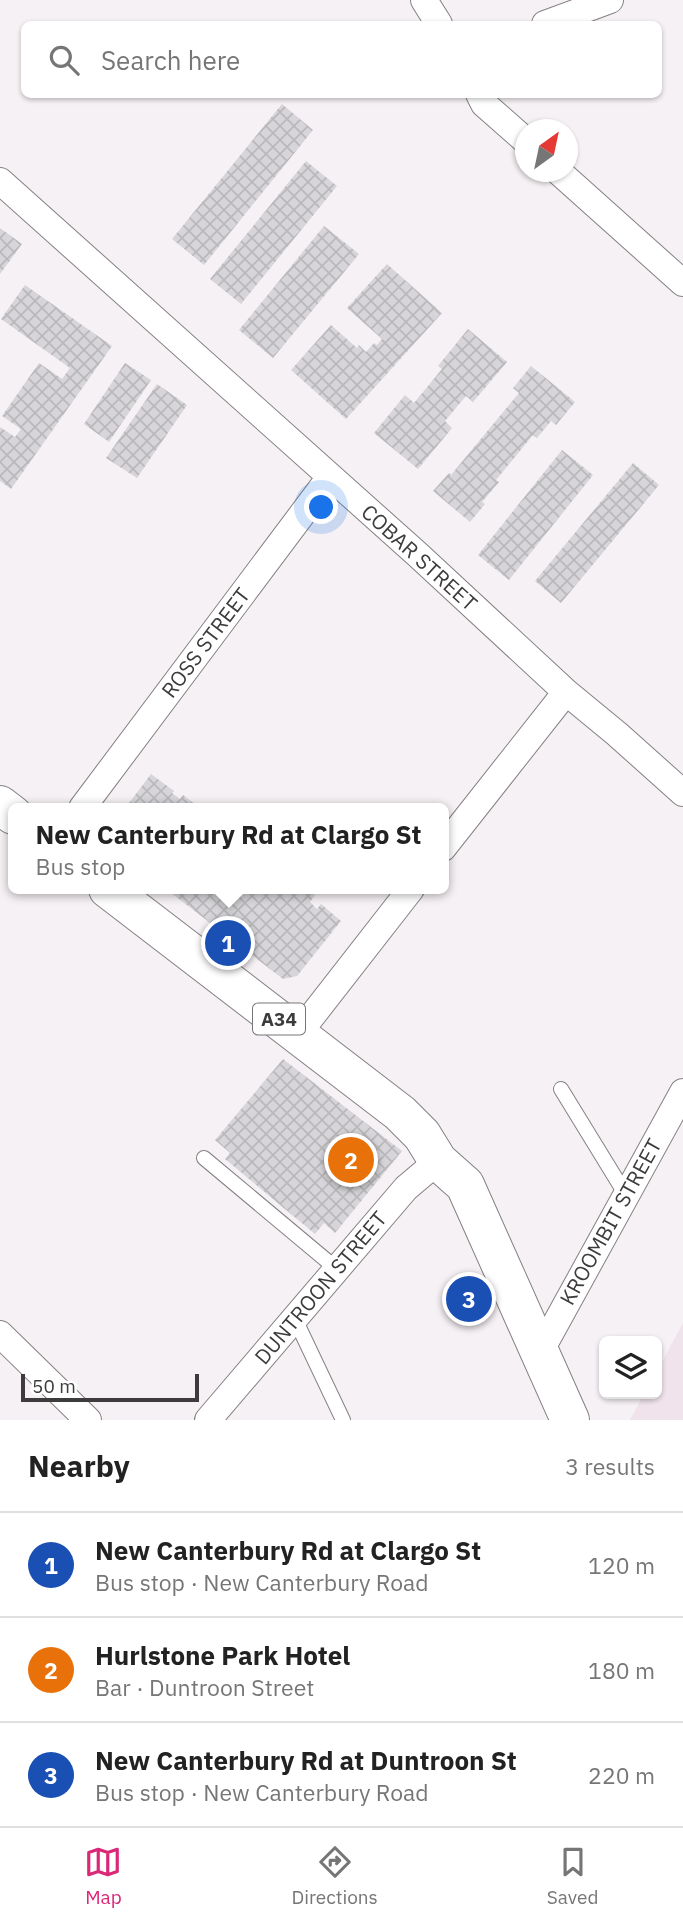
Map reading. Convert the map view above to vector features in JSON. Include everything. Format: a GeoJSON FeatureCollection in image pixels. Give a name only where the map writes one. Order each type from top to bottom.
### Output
{"type":"FeatureCollection","features":[{"type":"Feature","properties":{"kind":"highway","name":"A34"},"geometry":{"type":"LineString","coordinates":[[115,894],[400,1113],[422,1135],[438,1161],[465,1185],[570,1420]]}},
{"type":"Feature","properties":{"kind":"highway","name":"A34"},"geometry":{"type":"LineString","coordinates":[[438,1161],[443,1195],[545,1420]]}},
{"type":"Feature","properties":{"kind":"street"},"geometry":{"type":"LineString","coordinates":[[424,0],[437,21]]}},
{"type":"Feature","properties":{"kind":"street"},"geometry":{"type":"LineString","coordinates":[[553,21],[610,0]]}},
{"type":"Feature","properties":{"kind":"street"},"geometry":{"type":"LineString","coordinates":[[481,98],[484,104],[515,131]]}},
{"type":"Feature","properties":{"kind":"street","name":"COBAR STREET"},"geometry":{"type":"LineString","coordinates":[[0,181],[417,554],[566,692],[683,793]]}},
{"type":"Feature","properties":{"kind":"street"},"geometry":{"type":"LineString","coordinates":[[570,182],[683,283]]}},
{"type":"Feature","properties":{"kind":"street","name":"ROSS STREET"},"geometry":{"type":"LineString","coordinates":[[86,803],[330,477]]}},
{"type":"Feature","properties":{"kind":"street"},"geometry":{"type":"LineString","coordinates":[[449,840],[566,692]]}},
{"type":"Feature","properties":{"kind":"street"},"geometry":{"type":"LineString","coordinates":[[298,1034],[407,894]]}},
{"type":"Feature","properties":{"kind":"street","name":"KROOMBIT STREET"},"geometry":{"type":"LineString","coordinates":[[540,1352],[683,1092]]}},
{"type":"Feature","properties":{"kind":"street","name":"DUNTROON STREET"},"geometry":{"type":"LineString","coordinates":[[208,1420],[413,1181],[438,1161]]}},
{"type":"Feature","properties":{"kind":"street"},"geometry":{"type":"LineString","coordinates":[[0,1334],[88,1420]]}},
{"type":"Feature","properties":{"kind":"lane"},"geometry":{"type":"LineString","coordinates":[[561,1089],[626,1195]]}},
{"type":"Feature","properties":{"kind":"lane"},"geometry":{"type":"LineString","coordinates":[[204,1158],[338,1270]]}},
{"type":"Feature","properties":{"kind":"lane"},"geometry":{"type":"LineString","coordinates":[[295,1319],[343,1420]]}},
{"type":"Feature","properties":{"kind":"shaded area"},"geometry":{"type":"Polygon","coordinates":[[[683,1323],[683,1420],[630,1420],[641,1399],[662,1399],[662,1362],[683,1323]]]}},
{"type":"Feature","properties":{"kind":"building"},"geometry":{"type":"Polygon","coordinates":[[[282,104],[313,130],[204,265],[172,239],[282,104]]]}},
{"type":"Feature","properties":{"kind":"building"},"geometry":{"type":"Polygon","coordinates":[[[306,161],[337,186],[241,304],[210,279],[306,161]]]}},
{"type":"Feature","properties":{"kind":"building"},"geometry":{"type":"Polygon","coordinates":[[[324,226],[359,254],[273,358],[239,330],[324,226]]]}},
{"type":"Feature","properties":{"kind":"building"},"geometry":{"type":"Polygon","coordinates":[[[0,228],[22,244],[0,274],[0,228]]]}},
{"type":"Feature","properties":{"kind":"building"},"geometry":{"type":"Polygon","coordinates":[[[387,264],[442,313],[346,419],[291,370],[331,325],[357,348],[359,345],[366,352],[374,343],[377,345],[382,339],[347,308],[387,264]]]}},
{"type":"Feature","properties":{"kind":"building"},"geometry":{"type":"Polygon","coordinates":[[[25,285],[112,346],[11,489],[0,481],[0,427],[15,437],[21,429],[2,416],[39,363],[62,379],[70,368],[1,319],[25,285]]]}},
{"type":"Feature","properties":{"kind":"building"},"geometry":{"type":"Polygon","coordinates":[[[468,329],[507,362],[473,402],[466,396],[445,421],[452,428],[418,469],[374,433],[405,395],[414,403],[442,369],[438,366],[468,329]]]}},
{"type":"Feature","properties":{"kind":"building"},"geometry":{"type":"Polygon","coordinates":[[[125,363],[151,380],[109,442],[84,424],[125,363]]]}},
{"type":"Feature","properties":{"kind":"building"},"geometry":{"type":"Polygon","coordinates":[[[531,366],[575,402],[556,425],[551,421],[537,438],[533,435],[496,480],[499,482],[470,522],[433,491],[449,473],[451,475],[519,393],[513,388],[531,366]]]}},
{"type":"Feature","properties":{"kind":"building"},"geometry":{"type":"Polygon","coordinates":[[[157,384],[187,405],[137,478],[106,458],[157,384]]]}},
{"type":"Feature","properties":{"kind":"building"},"geometry":{"type":"Polygon","coordinates":[[[562,450],[593,475],[509,580],[478,555],[562,450]]]}},
{"type":"Feature","properties":{"kind":"building"},"geometry":{"type":"Polygon","coordinates":[[[633,463],[659,485],[561,603],[535,581],[633,463]]]}},
{"type":"Feature","properties":{"kind":"building"},"geometry":{"type":"Polygon","coordinates":[[[151,774],[174,791],[172,793],[180,799],[183,795],[193,803],[129,803],[151,774]]]}},
{"type":"Feature","properties":{"kind":"building"},"geometry":{"type":"Polygon","coordinates":[[[172,894],[315,895],[310,902],[317,909],[321,904],[341,921],[297,976],[283,979],[172,894]]]}},
{"type":"Feature","properties":{"kind":"building"},"geometry":{"type":"Polygon","coordinates":[[[283,1059],[402,1151],[335,1233],[324,1223],[315,1234],[225,1159],[230,1153],[215,1140],[283,1059]]]}},
{"type":"Feature","properties":{"kind":"place","name":"New Canterbury Rd at Clargo St"},"geometry":{"type":"Point","coordinates":[228,943]}},
{"type":"Feature","properties":{"kind":"place","name":"Hurlstone Park Hotel"},"geometry":{"type":"Point","coordinates":[351,1160]}},
{"type":"Feature","properties":{"kind":"place","name":"New Canterbury Rd at Duntroon St"},"geometry":{"type":"Point","coordinates":[469,1299]}}]}
